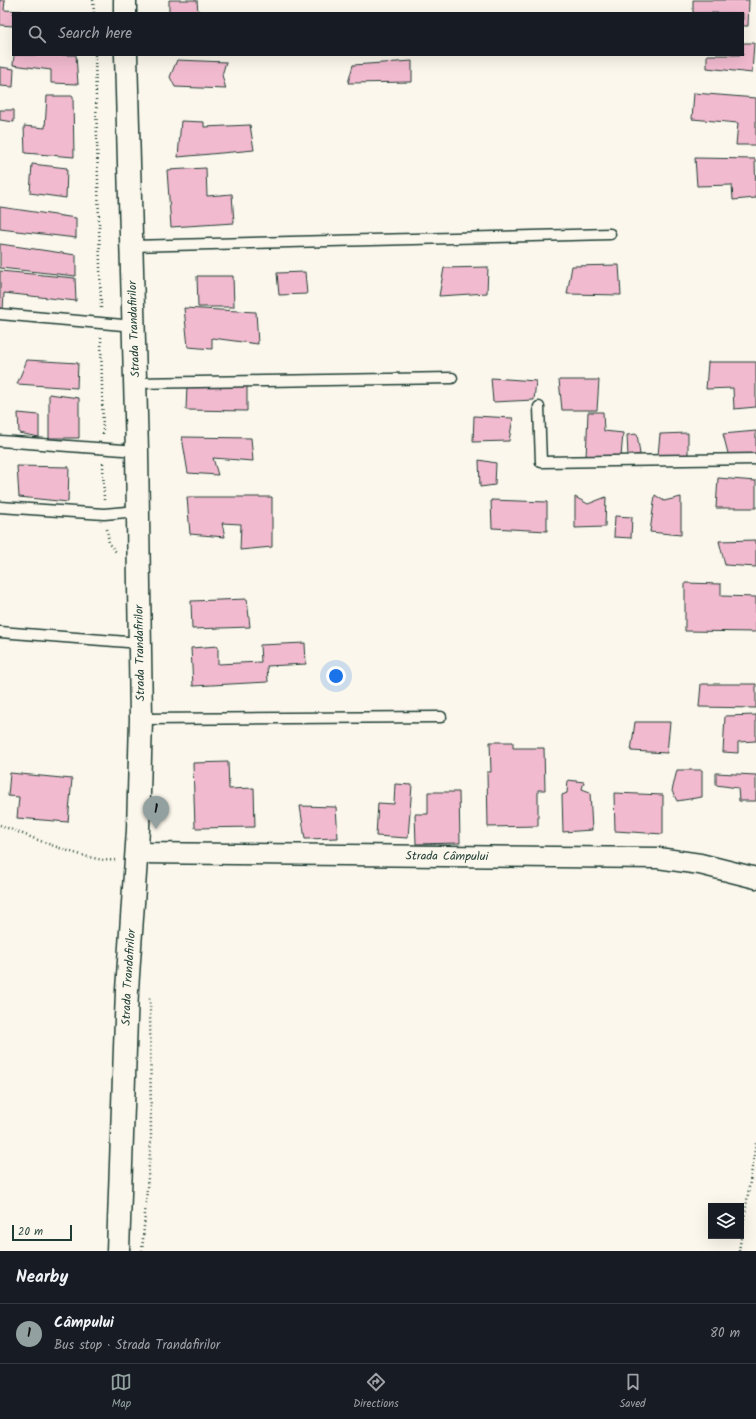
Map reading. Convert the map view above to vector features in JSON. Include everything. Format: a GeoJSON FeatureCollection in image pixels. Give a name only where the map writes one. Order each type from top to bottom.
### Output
{"type":"FeatureCollection","features":[{"type":"Feature","properties":{"kind":"main road"},"geometry":{"type":"LineString","coordinates":[[125,0],[125,12]]}},
{"type":"Feature","properties":{"kind":"main road","name":"Strada Trandafirilor"},"geometry":{"type":"LineString","coordinates":[[118,1251],[127,990],[137,853],[141,719],[137,451],[126,56]]}},
{"type":"Feature","properties":{"kind":"street","name":"Strada Câmpului"},"geometry":{"type":"LineString","coordinates":[[137,853],[658,858],[700,864],[756,878]]}},
{"type":"Feature","properties":{"kind":"lane"},"geometry":{"type":"LineString","coordinates":[[131,246],[610,234]]}},
{"type":"Feature","properties":{"kind":"lane"},"geometry":{"type":"LineString","coordinates":[[0,314],[134,326]]}},
{"type":"Feature","properties":{"kind":"lane"},"geometry":{"type":"LineString","coordinates":[[135,383],[452,378]]}},
{"type":"Feature","properties":{"kind":"lane"},"geometry":{"type":"LineString","coordinates":[[539,407],[541,462],[756,459]]}},
{"type":"Feature","properties":{"kind":"lane"},"geometry":{"type":"LineString","coordinates":[[0,441],[137,451]]}},
{"type":"Feature","properties":{"kind":"lane"},"geometry":{"type":"LineString","coordinates":[[0,507],[104,514],[138,511]]}},
{"type":"Feature","properties":{"kind":"lane"},"geometry":{"type":"LineString","coordinates":[[0,632],[140,643]]}},
{"type":"Feature","properties":{"kind":"lane"},"geometry":{"type":"LineString","coordinates":[[141,719],[441,716]]}},
{"type":"Feature","properties":{"kind":"path"},"geometry":{"type":"LineString","coordinates":[[93,0],[94,12]]}},
{"type":"Feature","properties":{"kind":"path"},"geometry":{"type":"LineString","coordinates":[[0,825],[35,839],[92,858],[113,860],[137,853]]}},
{"type":"Feature","properties":{"kind":"path"},"geometry":{"type":"LineString","coordinates":[[739,1251],[756,1143]]}},
{"type":"Feature","properties":{"kind":"building"},"geometry":{"type":"Polygon","coordinates":[[[0,0],[5,0],[4,10],[22,11],[12,12],[12,26],[0,25],[0,0]]]}},
{"type":"Feature","properties":{"kind":"building"},"geometry":{"type":"Polygon","coordinates":[[[169,0],[197,0],[198,12],[169,12],[169,0]]]}},
{"type":"Feature","properties":{"kind":"building"},"geometry":{"type":"Polygon","coordinates":[[[693,0],[749,0],[748,26],[744,26],[744,12],[693,12],[693,0]]]}},
{"type":"Feature","properties":{"kind":"building"},"geometry":{"type":"Polygon","coordinates":[[[744,43],[754,43],[752,73],[707,68],[707,56],[744,56],[744,43]]]}},
{"type":"Feature","properties":{"kind":"building"},"geometry":{"type":"Polygon","coordinates":[[[14,56],[76,56],[78,84],[51,83],[51,70],[13,65],[14,56]]]}},
{"type":"Feature","properties":{"kind":"building"},"geometry":{"type":"Polygon","coordinates":[[[177,60],[226,62],[222,75],[226,89],[175,87],[170,77],[177,60]]]}},
{"type":"Feature","properties":{"kind":"building"},"geometry":{"type":"Polygon","coordinates":[[[412,61],[412,82],[348,83],[353,65],[412,61]]]}},
{"type":"Feature","properties":{"kind":"building"},"geometry":{"type":"Polygon","coordinates":[[[0,67],[14,69],[13,87],[0,86],[0,67]]]}},
{"type":"Feature","properties":{"kind":"building"},"geometry":{"type":"Polygon","coordinates":[[[694,93],[756,98],[756,145],[736,145],[738,123],[692,119],[694,93]]]}},
{"type":"Feature","properties":{"kind":"building"},"geometry":{"type":"Polygon","coordinates":[[[47,96],[73,96],[74,157],[25,153],[24,126],[45,128],[47,96]]]}},
{"type":"Feature","properties":{"kind":"building"},"geometry":{"type":"Polygon","coordinates":[[[0,110],[14,110],[14,122],[0,120],[0,110]]]}},
{"type":"Feature","properties":{"kind":"building"},"geometry":{"type":"Polygon","coordinates":[[[181,121],[204,122],[204,127],[250,125],[254,150],[178,157],[181,121]]]}},
{"type":"Feature","properties":{"kind":"building"},"geometry":{"type":"Polygon","coordinates":[[[695,158],[755,159],[756,198],[733,200],[732,185],[697,186],[695,158]]]}},
{"type":"Feature","properties":{"kind":"building"},"geometry":{"type":"Polygon","coordinates":[[[32,164],[67,168],[66,198],[30,193],[32,164]]]}},
{"type":"Feature","properties":{"kind":"building"},"geometry":{"type":"Polygon","coordinates":[[[206,168],[207,196],[232,194],[234,223],[171,227],[167,170],[206,168]]]}},
{"type":"Feature","properties":{"kind":"building"},"geometry":{"type":"Polygon","coordinates":[[[0,207],[76,218],[76,238],[0,229],[0,207]]]}},
{"type":"Feature","properties":{"kind":"building"},"geometry":{"type":"Polygon","coordinates":[[[0,244],[76,255],[76,276],[0,268],[0,244]]]}},
{"type":"Feature","properties":{"kind":"building"},"geometry":{"type":"Polygon","coordinates":[[[619,265],[621,295],[567,294],[572,266],[619,265]]]}},
{"type":"Feature","properties":{"kind":"building"},"geometry":{"type":"Polygon","coordinates":[[[488,267],[487,293],[439,296],[444,268],[488,267]]]}},
{"type":"Feature","properties":{"kind":"building"},"geometry":{"type":"Polygon","coordinates":[[[0,271],[75,278],[76,301],[4,293],[3,311],[0,311],[0,271]]]}},
{"type":"Feature","properties":{"kind":"building"},"geometry":{"type":"Polygon","coordinates":[[[305,272],[307,294],[279,295],[277,273],[305,272]]]}},
{"type":"Feature","properties":{"kind":"building"},"geometry":{"type":"Polygon","coordinates":[[[197,276],[233,276],[234,307],[198,307],[197,276]]]}},
{"type":"Feature","properties":{"kind":"building"},"geometry":{"type":"Polygon","coordinates":[[[184,308],[256,312],[258,344],[212,338],[212,349],[188,347],[184,308]]]}},
{"type":"Feature","properties":{"kind":"building"},"geometry":{"type":"Polygon","coordinates":[[[27,360],[78,363],[77,388],[17,384],[27,360]]]}},
{"type":"Feature","properties":{"kind":"building"},"geometry":{"type":"Polygon","coordinates":[[[708,362],[756,362],[756,407],[734,409],[733,388],[706,389],[708,362]]]}},
{"type":"Feature","properties":{"kind":"building"},"geometry":{"type":"Polygon","coordinates":[[[491,378],[536,381],[534,400],[493,402],[491,378]]]}},
{"type":"Feature","properties":{"kind":"building"},"geometry":{"type":"Polygon","coordinates":[[[559,380],[599,380],[597,410],[562,410],[559,380]]]}},
{"type":"Feature","properties":{"kind":"building"},"geometry":{"type":"Polygon","coordinates":[[[187,385],[247,386],[247,411],[186,410],[187,385]]]}},
{"type":"Feature","properties":{"kind":"building"},"geometry":{"type":"Polygon","coordinates":[[[49,394],[79,398],[79,438],[49,438],[49,394]]]}},
{"type":"Feature","properties":{"kind":"building"},"geometry":{"type":"Polygon","coordinates":[[[588,412],[603,412],[604,431],[623,433],[621,457],[586,458],[588,412]]]}},
{"type":"Feature","properties":{"kind":"building"},"geometry":{"type":"Polygon","coordinates":[[[18,413],[39,415],[39,437],[19,433],[18,413]]]}},
{"type":"Feature","properties":{"kind":"building"},"geometry":{"type":"Polygon","coordinates":[[[474,416],[513,418],[509,441],[473,442],[474,416]]]}},
{"type":"Feature","properties":{"kind":"building"},"geometry":{"type":"Polygon","coordinates":[[[756,431],[756,456],[729,457],[723,434],[756,431]]]}},
{"type":"Feature","properties":{"kind":"building"},"geometry":{"type":"Polygon","coordinates":[[[688,433],[688,457],[658,455],[660,434],[688,433]]]}},
{"type":"Feature","properties":{"kind":"building"},"geometry":{"type":"Polygon","coordinates":[[[637,434],[640,454],[628,457],[627,435],[637,434]]]}},
{"type":"Feature","properties":{"kind":"building"},"geometry":{"type":"Polygon","coordinates":[[[182,437],[251,438],[253,461],[213,458],[218,475],[188,473],[182,437]]]}},
{"type":"Feature","properties":{"kind":"building"},"geometry":{"type":"Polygon","coordinates":[[[479,460],[496,463],[495,485],[480,487],[479,460]]]}},
{"type":"Feature","properties":{"kind":"building"},"geometry":{"type":"Polygon","coordinates":[[[17,466],[69,467],[68,502],[19,497],[17,466]]]}},
{"type":"Feature","properties":{"kind":"building"},"geometry":{"type":"Polygon","coordinates":[[[718,478],[756,481],[756,508],[716,508],[718,478]]]}},
{"type":"Feature","properties":{"kind":"building"},"geometry":{"type":"Polygon","coordinates":[[[655,495],[664,501],[681,497],[681,535],[650,532],[655,495]]]}},
{"type":"Feature","properties":{"kind":"building"},"geometry":{"type":"Polygon","coordinates":[[[187,497],[272,497],[272,547],[240,550],[241,524],[222,523],[225,537],[190,534],[187,497]]]}},
{"type":"Feature","properties":{"kind":"building"},"geometry":{"type":"Polygon","coordinates":[[[575,497],[588,504],[606,497],[605,527],[575,528],[575,497]]]}},
{"type":"Feature","properties":{"kind":"building"},"geometry":{"type":"Polygon","coordinates":[[[491,500],[547,502],[547,531],[492,528],[491,500]]]}},
{"type":"Feature","properties":{"kind":"building"},"geometry":{"type":"Polygon","coordinates":[[[615,516],[632,517],[631,538],[614,537],[615,516]]]}},
{"type":"Feature","properties":{"kind":"building"},"geometry":{"type":"Polygon","coordinates":[[[756,540],[756,567],[725,565],[719,541],[756,540]]]}},
{"type":"Feature","properties":{"kind":"building"},"geometry":{"type":"Polygon","coordinates":[[[685,583],[721,584],[721,596],[756,597],[756,632],[685,631],[685,583]]]}},
{"type":"Feature","properties":{"kind":"building"},"geometry":{"type":"Polygon","coordinates":[[[247,599],[250,627],[192,629],[191,601],[247,599]]]}},
{"type":"Feature","properties":{"kind":"building"},"geometry":{"type":"Polygon","coordinates":[[[305,643],[306,664],[267,666],[268,682],[193,686],[191,648],[218,646],[218,664],[261,662],[260,645],[305,643]]]}},
{"type":"Feature","properties":{"kind":"building"},"geometry":{"type":"Polygon","coordinates":[[[701,684],[756,684],[756,708],[699,707],[701,684]]]}},
{"type":"Feature","properties":{"kind":"building"},"geometry":{"type":"Polygon","coordinates":[[[756,715],[756,741],[738,742],[738,753],[723,752],[725,716],[756,715]]]}},
{"type":"Feature","properties":{"kind":"building"},"geometry":{"type":"Polygon","coordinates":[[[635,722],[670,722],[667,753],[631,751],[635,722]]]}},
{"type":"Feature","properties":{"kind":"building"},"geometry":{"type":"Polygon","coordinates":[[[490,742],[513,742],[513,748],[544,748],[545,790],[538,790],[538,826],[488,827],[487,772],[491,772],[490,742]]]}},
{"type":"Feature","properties":{"kind":"building"},"geometry":{"type":"Polygon","coordinates":[[[228,762],[229,789],[254,788],[255,827],[195,828],[193,763],[228,762]]]}},
{"type":"Feature","properties":{"kind":"building"},"geometry":{"type":"Polygon","coordinates":[[[677,770],[702,770],[702,797],[677,801],[672,791],[677,770]]]}},
{"type":"Feature","properties":{"kind":"building"},"geometry":{"type":"Polygon","coordinates":[[[10,773],[72,779],[68,822],[17,818],[19,797],[8,796],[10,773]]]}},
{"type":"Feature","properties":{"kind":"building"},"geometry":{"type":"Polygon","coordinates":[[[716,773],[756,775],[756,801],[739,801],[738,788],[716,785],[716,773]]]}},
{"type":"Feature","properties":{"kind":"building"},"geometry":{"type":"Polygon","coordinates":[[[568,780],[584,782],[582,789],[590,792],[592,830],[563,832],[562,795],[567,793],[568,780]]]}},
{"type":"Feature","properties":{"kind":"building"},"geometry":{"type":"Polygon","coordinates":[[[395,784],[412,785],[408,838],[376,836],[378,803],[394,804],[395,784]]]}},
{"type":"Feature","properties":{"kind":"building"},"geometry":{"type":"Polygon","coordinates":[[[428,792],[459,792],[460,843],[416,844],[415,814],[428,814],[428,792]]]}},
{"type":"Feature","properties":{"kind":"building"},"geometry":{"type":"Polygon","coordinates":[[[614,793],[663,795],[663,834],[615,831],[614,793]]]}},
{"type":"Feature","properties":{"kind":"building"},"geometry":{"type":"Polygon","coordinates":[[[300,806],[336,807],[338,838],[305,839],[300,806]]]}},
{"type":"Feature","properties":{"kind":"place","name":"Câmpului"},"geometry":{"type":"Point","coordinates":[156,829]}}]}
